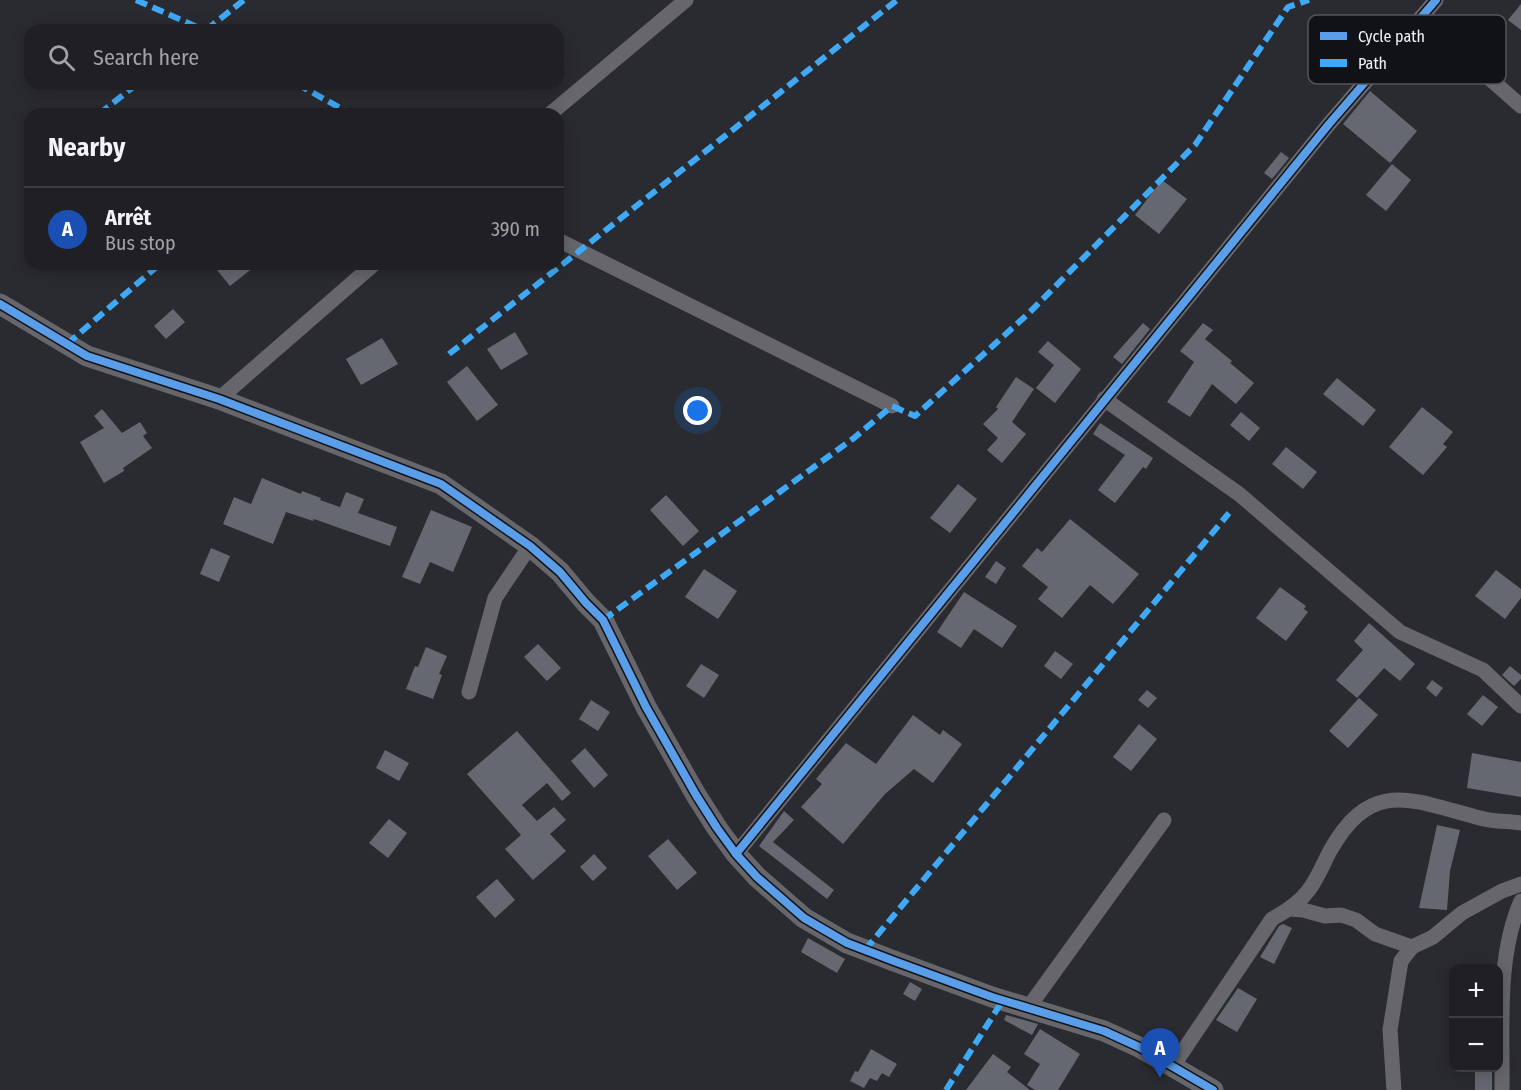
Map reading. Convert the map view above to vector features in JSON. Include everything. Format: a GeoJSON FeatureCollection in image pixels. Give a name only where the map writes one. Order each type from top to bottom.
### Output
{"type":"FeatureCollection","features":[{"type":"Feature","properties":{"kind":"street"},"geometry":{"type":"LineString","coordinates":[[557,108],[686,0]]}},
{"type":"Feature","properties":{"kind":"street"},"geometry":{"type":"LineString","coordinates":[[1424,15],[1436,0]]}},
{"type":"Feature","properties":{"kind":"street"},"geometry":{"type":"LineString","coordinates":[[736,854],[1104,399],[1364,84]]}},
{"type":"Feature","properties":{"kind":"street"},"geometry":{"type":"LineString","coordinates":[[1496,84],[1521,106]]}},
{"type":"Feature","properties":{"kind":"street"},"geometry":{"type":"LineString","coordinates":[[564,243],[892,406]]}},
{"type":"Feature","properties":{"kind":"street"},"geometry":{"type":"LineString","coordinates":[[219,399],[367,270]]}},
{"type":"Feature","properties":{"kind":"street"},"geometry":{"type":"LineString","coordinates":[[0,304],[87,356],[219,399],[441,484],[530,546],[560,572],[603,620],[646,707],[701,803],[736,854],[757,877],[804,918],[847,943],[992,998],[1104,1031],[1139,1047],[1212,1090]]}},
{"type":"Feature","properties":{"kind":"street"},"geometry":{"type":"LineString","coordinates":[[1104,399],[1239,494],[1400,633],[1483,670],[1521,706]]}},
{"type":"Feature","properties":{"kind":"street"},"geometry":{"type":"LineString","coordinates":[[470,692],[495,598],[530,546]]}},
{"type":"Feature","properties":{"kind":"street"},"geometry":{"type":"LineString","coordinates":[[1173,1066],[1272,919],[1289,909],[1308,891],[1338,838],[1361,811],[1385,800],[1414,800],[1484,819],[1521,823]]}},
{"type":"Feature","properties":{"kind":"street"},"geometry":{"type":"LineString","coordinates":[[1028,1008],[1164,820]]}},
{"type":"Feature","properties":{"kind":"street"},"geometry":{"type":"LineString","coordinates":[[1394,1090],[1390,1030],[1401,961],[1412,947],[1433,937],[1462,913],[1502,891],[1521,884]]}},
{"type":"Feature","properties":{"kind":"street"},"geometry":{"type":"LineString","coordinates":[[1502,1090],[1504,980],[1508,950],[1521,901]]}},
{"type":"Feature","properties":{"kind":"street"},"geometry":{"type":"LineString","coordinates":[[1289,909],[1325,916],[1341,915],[1356,920],[1375,934],[1412,947]]}},
{"type":"Feature","properties":{"kind":"building"},"geometry":{"type":"Polygon","coordinates":[[[1521,4],[1521,30],[1508,20],[1521,4]]]}},
{"type":"Feature","properties":{"kind":"building"},"geometry":{"type":"Polygon","coordinates":[[[1370,91],[1417,131],[1390,163],[1343,124],[1370,91]]]}},
{"type":"Feature","properties":{"kind":"building"},"geometry":{"type":"Polygon","coordinates":[[[1281,152],[1289,158],[1272,179],[1264,173],[1281,152]]]}},
{"type":"Feature","properties":{"kind":"building"},"geometry":{"type":"Polygon","coordinates":[[[1392,164],[1411,180],[1386,211],[1366,195],[1392,164]]]}},
{"type":"Feature","properties":{"kind":"building"},"geometry":{"type":"Polygon","coordinates":[[[1162,180],[1187,199],[1159,234],[1135,215],[1162,180]]]}},
{"type":"Feature","properties":{"kind":"building"},"geometry":{"type":"Polygon","coordinates":[[[217,270],[250,270],[230,286],[217,270]]]}},
{"type":"Feature","properties":{"kind":"building"},"geometry":{"type":"Polygon","coordinates":[[[173,309],[185,322],[166,339],[154,326],[173,309]]]}},
{"type":"Feature","properties":{"kind":"building"},"geometry":{"type":"Polygon","coordinates":[[[1143,323],[1150,329],[1122,364],[1113,357],[1143,323]]]}},
{"type":"Feature","properties":{"kind":"building"},"geometry":{"type":"Polygon","coordinates":[[[1203,323],[1213,330],[1205,339],[1254,383],[1236,404],[1212,384],[1190,417],[1167,402],[1194,362],[1180,351],[1203,323]]]}},
{"type":"Feature","properties":{"kind":"building"},"geometry":{"type":"Polygon","coordinates":[[[515,332],[528,354],[501,370],[487,349],[515,332]]]}},
{"type":"Feature","properties":{"kind":"building"},"geometry":{"type":"Polygon","coordinates":[[[382,338],[398,364],[361,385],[346,359],[382,338]]]}},
{"type":"Feature","properties":{"kind":"building"},"geometry":{"type":"Polygon","coordinates":[[[1048,341],[1081,369],[1055,403],[1036,388],[1054,365],[1038,352],[1048,341]]]}},
{"type":"Feature","properties":{"kind":"building"},"geometry":{"type":"Polygon","coordinates":[[[467,366],[498,405],[477,421],[447,382],[467,366]]]}},
{"type":"Feature","properties":{"kind":"building"},"geometry":{"type":"Polygon","coordinates":[[[1016,377],[1034,389],[1012,422],[1026,434],[1002,463],[987,450],[998,438],[983,424],[998,409],[996,407],[1016,377]]]}},
{"type":"Feature","properties":{"kind":"building"},"geometry":{"type":"Polygon","coordinates":[[[1337,378],[1376,410],[1363,426],[1323,394],[1337,378]]]}},
{"type":"Feature","properties":{"kind":"building"},"geometry":{"type":"Polygon","coordinates":[[[1422,407],[1453,432],[1443,444],[1447,447],[1423,475],[1389,447],[1422,407]]]}},
{"type":"Feature","properties":{"kind":"building"},"geometry":{"type":"Polygon","coordinates":[[[102,409],[122,433],[140,422],[147,433],[143,436],[152,448],[123,468],[124,471],[104,483],[80,442],[104,428],[94,416],[102,409]]]}},
{"type":"Feature","properties":{"kind":"building"},"geometry":{"type":"Polygon","coordinates":[[[1241,412],[1260,428],[1249,441],[1230,425],[1241,412]]]}},
{"type":"Feature","properties":{"kind":"building"},"geometry":{"type":"Polygon","coordinates":[[[1100,423],[1153,458],[1146,469],[1143,467],[1115,503],[1098,490],[1125,455],[1093,434],[1100,423]]]}},
{"type":"Feature","properties":{"kind":"building"},"geometry":{"type":"Polygon","coordinates":[[[1286,447],[1317,472],[1303,489],[1272,464],[1286,447]]]}},
{"type":"Feature","properties":{"kind":"building"},"geometry":{"type":"Polygon","coordinates":[[[262,478],[301,494],[302,491],[321,498],[320,500],[340,507],[346,492],[364,499],[358,513],[397,527],[390,546],[314,519],[313,521],[286,512],[273,544],[223,524],[234,497],[251,504],[262,478]]]}},
{"type":"Feature","properties":{"kind":"building"},"geometry":{"type":"Polygon","coordinates":[[[958,484],[977,499],[950,533],[930,518],[958,484]]]}},
{"type":"Feature","properties":{"kind":"building"},"geometry":{"type":"Polygon","coordinates":[[[666,495],[699,531],[683,546],[650,510],[666,495]]]}},
{"type":"Feature","properties":{"kind":"building"},"geometry":{"type":"Polygon","coordinates":[[[431,510],[472,527],[453,572],[430,562],[420,584],[402,577],[431,510]]]}},
{"type":"Feature","properties":{"kind":"building"},"geometry":{"type":"Polygon","coordinates":[[[1070,519],[1139,574],[1113,604],[1090,585],[1062,618],[1038,599],[1048,587],[1022,566],[1037,548],[1042,552],[1070,519]]]}},
{"type":"Feature","properties":{"kind":"building"},"geometry":{"type":"Polygon","coordinates":[[[211,548],[230,556],[219,582],[200,574],[211,548]]]}},
{"type":"Feature","properties":{"kind":"building"},"geometry":{"type":"Polygon","coordinates":[[[996,561],[1006,568],[996,584],[985,577],[996,561]]]}},
{"type":"Feature","properties":{"kind":"building"},"geometry":{"type":"Polygon","coordinates":[[[704,569],[737,591],[718,619],[685,597],[704,569]]]}},
{"type":"Feature","properties":{"kind":"building"},"geometry":{"type":"Polygon","coordinates":[[[1496,570],[1521,589],[1521,598],[1505,619],[1475,596],[1496,570]]]}},
{"type":"Feature","properties":{"kind":"building"},"geometry":{"type":"Polygon","coordinates":[[[1280,587],[1306,606],[1304,609],[1308,612],[1286,641],[1256,618],[1280,587]]]}},
{"type":"Feature","properties":{"kind":"building"},"geometry":{"type":"Polygon","coordinates":[[[964,592],[1017,626],[1002,648],[974,629],[961,648],[937,632],[964,592]]]}},
{"type":"Feature","properties":{"kind":"building"},"geometry":{"type":"Polygon","coordinates":[[[1369,623],[1415,664],[1400,681],[1384,668],[1357,698],[1336,680],[1363,650],[1354,641],[1369,623]]]}},
{"type":"Feature","properties":{"kind":"building"},"geometry":{"type":"Polygon","coordinates":[[[538,644],[561,668],[547,681],[524,657],[538,644]]]}},
{"type":"Feature","properties":{"kind":"building"},"geometry":{"type":"Polygon","coordinates":[[[426,647],[447,656],[439,674],[442,675],[433,699],[406,689],[426,647]]]}},
{"type":"Feature","properties":{"kind":"building"},"geometry":{"type":"Polygon","coordinates":[[[1055,651],[1073,664],[1061,679],[1044,666],[1055,651]]]}},
{"type":"Feature","properties":{"kind":"building"},"geometry":{"type":"Polygon","coordinates":[[[701,664],[719,675],[704,698],[686,686],[701,664]]]}},
{"type":"Feature","properties":{"kind":"building"},"geometry":{"type":"Polygon","coordinates":[[[1510,666],[1521,675],[1521,679],[1514,686],[1502,675],[1510,666]]]}},
{"type":"Feature","properties":{"kind":"building"},"geometry":{"type":"Polygon","coordinates":[[[1432,680],[1443,688],[1436,697],[1426,688],[1432,680]]]}},
{"type":"Feature","properties":{"kind":"building"},"geometry":{"type":"Polygon","coordinates":[[[1147,690],[1157,698],[1148,708],[1138,700],[1147,690]]]}},
{"type":"Feature","properties":{"kind":"building"},"geometry":{"type":"Polygon","coordinates":[[[1483,695],[1498,707],[1482,726],[1467,714],[1483,695]]]}},
{"type":"Feature","properties":{"kind":"building"},"geometry":{"type":"Polygon","coordinates":[[[1359,698],[1378,715],[1348,748],[1329,731],[1359,698]]]}},
{"type":"Feature","properties":{"kind":"building"},"geometry":{"type":"Polygon","coordinates":[[[591,700],[610,712],[598,731],[579,719],[591,700]]]}},
{"type":"Feature","properties":{"kind":"building"},"geometry":{"type":"Polygon","coordinates":[[[913,715],[940,735],[943,730],[962,744],[933,783],[914,769],[885,794],[843,844],[801,807],[822,784],[816,779],[846,743],[876,764],[913,715]]]}},
{"type":"Feature","properties":{"kind":"building"},"geometry":{"type":"Polygon","coordinates":[[[1139,724],[1157,739],[1131,771],[1113,757],[1139,724]]]}},
{"type":"Feature","properties":{"kind":"building"},"geometry":{"type":"Polygon","coordinates":[[[517,731],[571,793],[562,801],[547,783],[522,805],[537,821],[554,807],[566,820],[550,834],[566,851],[533,880],[505,849],[521,835],[467,774],[517,731]]]}},
{"type":"Feature","properties":{"kind":"building"},"geometry":{"type":"Polygon","coordinates":[[[585,748],[608,775],[594,788],[571,761],[585,748]]]}},
{"type":"Feature","properties":{"kind":"building"},"geometry":{"type":"Polygon","coordinates":[[[385,750],[409,763],[399,781],[376,768],[385,750]]]}},
{"type":"Feature","properties":{"kind":"building"},"geometry":{"type":"Polygon","coordinates":[[[1472,753],[1521,762],[1521,797],[1467,788],[1472,753]]]}},
{"type":"Feature","properties":{"kind":"building"},"geometry":{"type":"Polygon","coordinates":[[[784,811],[794,820],[773,842],[834,890],[827,899],[759,846],[784,811]]]}},
{"type":"Feature","properties":{"kind":"building"},"geometry":{"type":"Polygon","coordinates":[[[389,819],[407,833],[388,858],[369,843],[389,819]]]}},
{"type":"Feature","properties":{"kind":"building"},"geometry":{"type":"Polygon","coordinates":[[[1437,825],[1460,830],[1450,871],[1447,910],[1419,908],[1437,825]]]}},
{"type":"Feature","properties":{"kind":"building"},"geometry":{"type":"Polygon","coordinates":[[[668,839],[697,873],[677,890],[648,856],[668,839]]]}},
{"type":"Feature","properties":{"kind":"building"},"geometry":{"type":"Polygon","coordinates":[[[594,854],[607,868],[593,881],[580,867],[594,854]]]}},
{"type":"Feature","properties":{"kind":"building"},"geometry":{"type":"Polygon","coordinates":[[[497,879],[515,900],[495,918],[476,897],[497,879]]]}},
{"type":"Feature","properties":{"kind":"building"},"geometry":{"type":"Polygon","coordinates":[[[1283,924],[1292,928],[1274,964],[1260,957],[1279,926],[1283,924]]]}},
{"type":"Feature","properties":{"kind":"building"},"geometry":{"type":"Polygon","coordinates":[[[808,938],[845,959],[837,973],[801,952],[808,938]]]}},
{"type":"Feature","properties":{"kind":"building"},"geometry":{"type":"Polygon","coordinates":[[[910,982],[922,989],[915,1001],[903,994],[910,982]]]}},
{"type":"Feature","properties":{"kind":"building"},"geometry":{"type":"Polygon","coordinates":[[[1238,988],[1257,999],[1237,1032],[1216,1020],[1238,988]]]}},
{"type":"Feature","properties":{"kind":"building"},"geometry":{"type":"Polygon","coordinates":[[[1006,1015],[1038,1024],[1032,1035],[1004,1020],[1006,1015]]]}},
{"type":"Feature","properties":{"kind":"building"},"geometry":{"type":"Polygon","coordinates":[[[1040,1029],[1080,1054],[1058,1090],[1035,1090],[1027,1085],[1040,1064],[1024,1054],[1040,1029]]]}},
{"type":"Feature","properties":{"kind":"building"},"geometry":{"type":"Polygon","coordinates":[[[871,1049],[897,1064],[889,1077],[882,1073],[877,1081],[870,1078],[864,1088],[850,1081],[871,1049]]]}},
{"type":"Feature","properties":{"kind":"building"},"geometry":{"type":"Polygon","coordinates":[[[993,1054],[1011,1067],[1007,1072],[1030,1090],[966,1090],[993,1054]]]}},
{"type":"Feature","properties":{"kind":"building"},"geometry":{"type":"Polygon","coordinates":[[[1475,1072],[1492,1072],[1492,1090],[1475,1090],[1475,1072]]]}},
{"type":"Feature","properties":{"kind":"marked path"},"geometry":{"type":"LineString","coordinates":[[136,0],[190,24]]}},
{"type":"Feature","properties":{"kind":"marked path"},"geometry":{"type":"LineString","coordinates":[[214,24],[244,0]]}},
{"type":"Feature","properties":{"kind":"marked path"},"geometry":{"type":"LineString","coordinates":[[564,263],[897,0]]}},
{"type":"Feature","properties":{"kind":"marked path"},"geometry":{"type":"LineString","coordinates":[[603,620],[854,438],[892,406],[915,416],[1028,314],[1195,145],[1288,7],[1309,0]]}},
{"type":"Feature","properties":{"kind":"marked path"},"geometry":{"type":"LineString","coordinates":[[107,108],[129,90]]}},
{"type":"Feature","properties":{"kind":"marked path"},"geometry":{"type":"LineString","coordinates":[[308,90],[340,108]]}},
{"type":"Feature","properties":{"kind":"marked path"},"geometry":{"type":"LineString","coordinates":[[67,344],[153,270]]}},
{"type":"Feature","properties":{"kind":"marked path"},"geometry":{"type":"LineString","coordinates":[[449,354],[555,270]]}},
{"type":"Feature","properties":{"kind":"marked path"},"geometry":{"type":"LineString","coordinates":[[865,950],[1229,513]]}},
{"type":"Feature","properties":{"kind":"marked path"},"geometry":{"type":"LineString","coordinates":[[946,1090],[1003,1000]]}},
{"type":"Feature","properties":{"kind":"cycle path"},"geometry":{"type":"LineString","coordinates":[[1423,15],[1436,0]]}},
{"type":"Feature","properties":{"kind":"cycle path"},"geometry":{"type":"LineString","coordinates":[[736,854],[1364,84]]}},
{"type":"Feature","properties":{"kind":"cycle path"},"geometry":{"type":"LineString","coordinates":[[0,304],[87,356],[219,399],[441,484],[530,546],[560,572],[603,620],[646,707],[717,828],[757,877],[804,918],[847,943],[894,961],[992,997],[1104,1031],[1139,1047],[1213,1090]]}},
{"type":"Feature","properties":{"kind":"place","name":"Arrêt"},"geometry":{"type":"Point","coordinates":[1160,1078]}}]}
